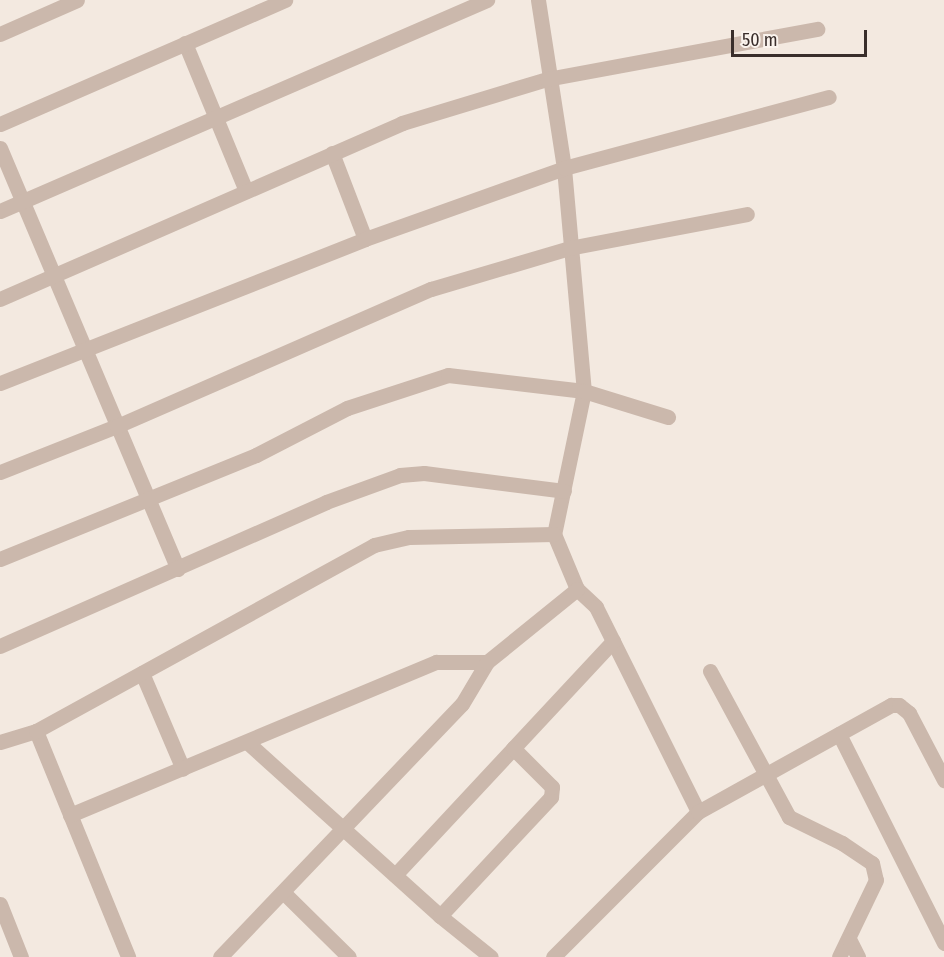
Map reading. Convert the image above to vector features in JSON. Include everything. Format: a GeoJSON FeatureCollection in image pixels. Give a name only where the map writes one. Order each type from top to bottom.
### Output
{"type":"FeatureCollection","features":[{"type":"Feature","properties":{"kind":"street"},"geometry":{"type":"LineString","coordinates":[[0,34],[77,0]]}},
{"type":"Feature","properties":{"kind":"street"},"geometry":{"type":"LineString","coordinates":[[0,124],[285,0]]}},
{"type":"Feature","properties":{"kind":"street"},"geometry":{"type":"LineString","coordinates":[[0,211],[487,0]]}},
{"type":"Feature","properties":{"kind":"street"},"geometry":{"type":"LineString","coordinates":[[538,0],[548,79],[564,168],[569,248],[585,391],[554,534],[577,589],[596,607],[698,812]]}},
{"type":"Feature","properties":{"kind":"street"},"geometry":{"type":"LineString","coordinates":[[0,299],[402,123],[548,79],[817,29]]}},
{"type":"Feature","properties":{"kind":"street"},"geometry":{"type":"LineString","coordinates":[[185,43],[246,190]]}},
{"type":"Feature","properties":{"kind":"street"},"geometry":{"type":"LineString","coordinates":[[0,383],[84,347],[365,239],[564,168],[829,97]]}},
{"type":"Feature","properties":{"kind":"street"},"geometry":{"type":"LineString","coordinates":[[0,148],[178,569]]}},
{"type":"Feature","properties":{"kind":"street"},"geometry":{"type":"LineString","coordinates":[[332,153],[365,239]]}},
{"type":"Feature","properties":{"kind":"street"},"geometry":{"type":"LineString","coordinates":[[0,472],[117,426],[431,288],[569,248],[747,214]]}},
{"type":"Feature","properties":{"kind":"street"},"geometry":{"type":"LineString","coordinates":[[0,560],[256,455],[347,408],[448,375],[585,391],[668,417]]}},
{"type":"Feature","properties":{"kind":"street"},"geometry":{"type":"LineString","coordinates":[[0,646],[326,502],[400,475],[424,473],[564,491]]}},
{"type":"Feature","properties":{"kind":"street"},"geometry":{"type":"LineString","coordinates":[[0,742],[36,731],[374,545],[410,537],[554,534]]}},
{"type":"Feature","properties":{"kind":"street"},"geometry":{"type":"LineString","coordinates":[[220,957],[284,893],[342,827],[462,704],[487,662],[577,589]]}},
{"type":"Feature","properties":{"kind":"street"},"geometry":{"type":"LineString","coordinates":[[395,875],[613,641]]}},
{"type":"Feature","properties":{"kind":"street"},"geometry":{"type":"LineString","coordinates":[[70,815],[248,743],[436,662],[487,662]]}},
{"type":"Feature","properties":{"kind":"street"},"geometry":{"type":"LineString","coordinates":[[710,671],[789,817],[842,843],[872,863],[876,880],[839,957]]}},
{"type":"Feature","properties":{"kind":"street"},"geometry":{"type":"LineString","coordinates":[[142,673],[183,769]]}},
{"type":"Feature","properties":{"kind":"street"},"geometry":{"type":"LineString","coordinates":[[554,957],[698,812],[764,772],[891,705],[899,705],[909,713],[944,780]]}},
{"type":"Feature","properties":{"kind":"street"},"geometry":{"type":"LineString","coordinates":[[36,731],[128,957]]}},
{"type":"Feature","properties":{"kind":"street"},"geometry":{"type":"LineString","coordinates":[[839,734],[944,943]]}},
{"type":"Feature","properties":{"kind":"street"},"geometry":{"type":"LineString","coordinates":[[248,743],[440,916],[491,957]]}},
{"type":"Feature","properties":{"kind":"street"},"geometry":{"type":"LineString","coordinates":[[440,916],[551,797],[552,787],[513,748]]}},
{"type":"Feature","properties":{"kind":"street"},"geometry":{"type":"LineString","coordinates":[[284,893],[349,957]]}},
{"type":"Feature","properties":{"kind":"street"},"geometry":{"type":"LineString","coordinates":[[0,904],[21,957]]}},
{"type":"Feature","properties":{"kind":"street"},"geometry":{"type":"LineString","coordinates":[[849,939],[858,957]]}}]}
